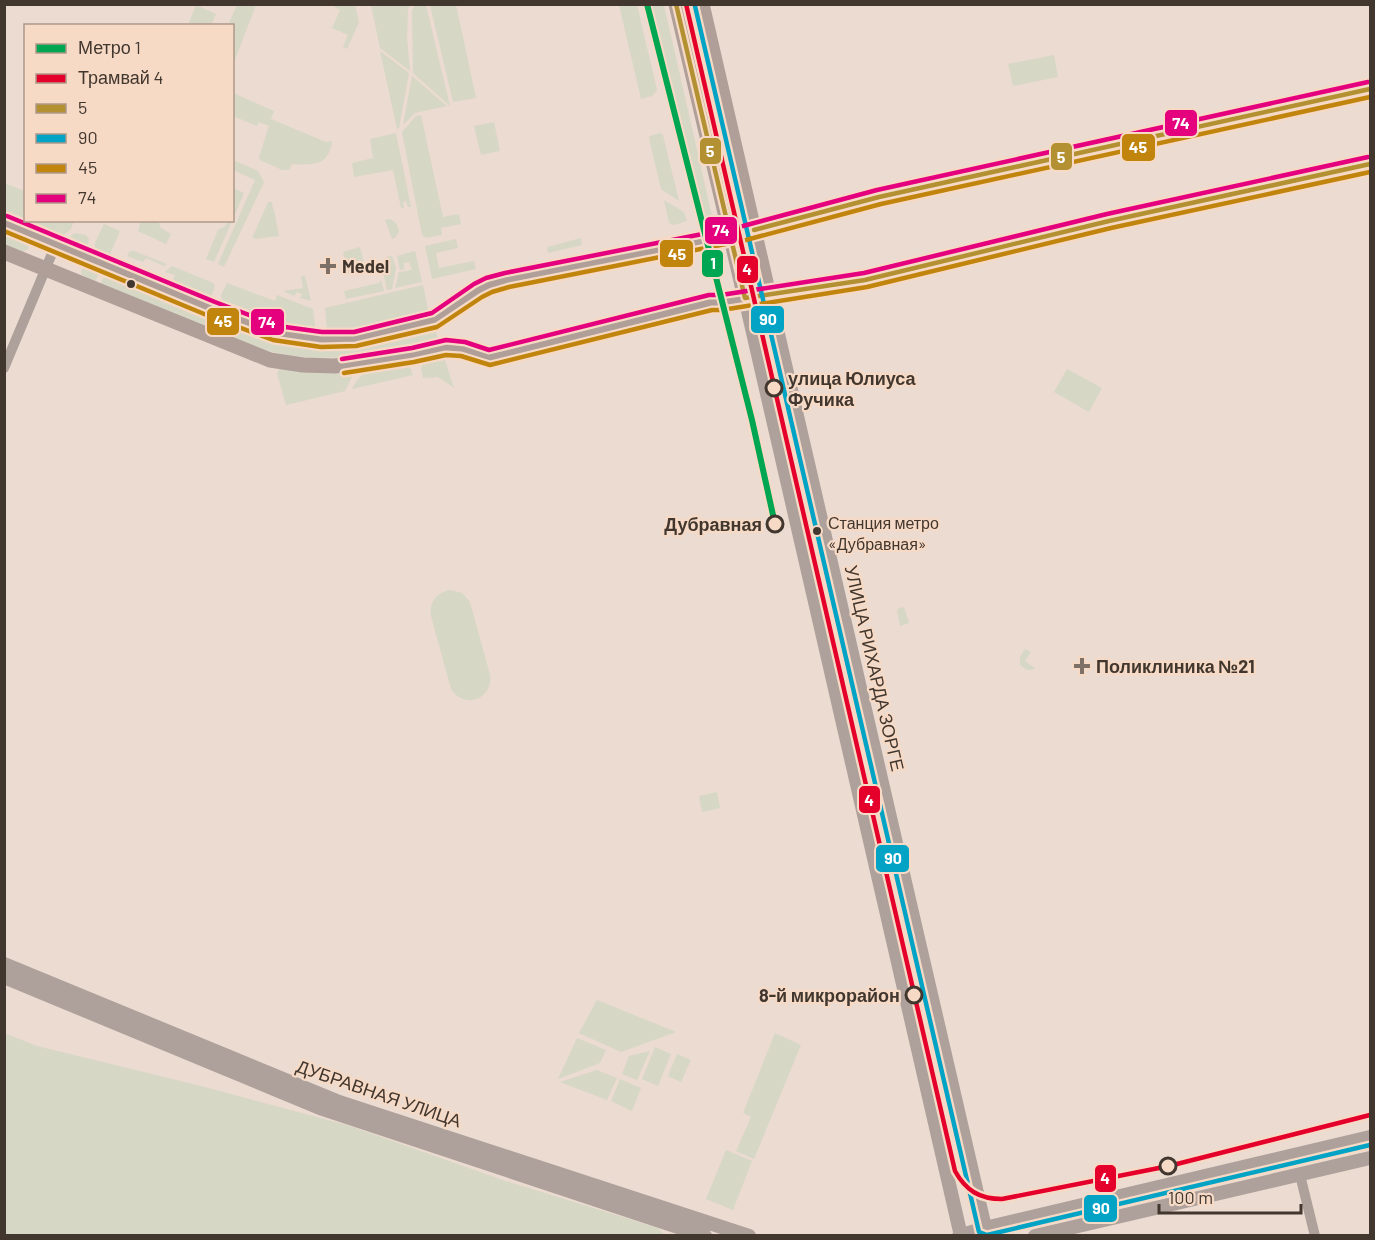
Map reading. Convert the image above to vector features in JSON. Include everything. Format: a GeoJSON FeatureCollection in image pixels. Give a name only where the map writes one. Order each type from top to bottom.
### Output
{"type":"FeatureCollection","features":[{"type":"Feature","properties":{"kind":"main road"},"geometry":{"type":"LineString","coordinates":[[676,4],[745,298]]}},
{"type":"Feature","properties":{"kind":"main road","name":"УЛИЦА РИХАРДА ЗОРГЕ"},"geometry":{"type":"LineString","coordinates":[[702,4],[769,295]]}},
{"type":"Feature","properties":{"kind":"main road"},"geometry":{"type":"LineString","coordinates":[[4,223],[276,333],[322,340],[355,339],[435,320],[478,291],[507,280],[729,236],[879,197],[1371,89]]}},
{"type":"Feature","properties":{"kind":"main road"},"geometry":{"type":"LineString","coordinates":[[4,252],[270,360],[303,365],[335,366],[412,356],[446,348],[463,349],[489,358],[711,302],[721,303],[865,280],[1109,221],[1371,164]]}},
{"type":"Feature","properties":{"kind":"street"},"geometry":{"type":"LineString","coordinates":[[4,368],[56,244]]}},
{"type":"Feature","properties":{"kind":"street","name":"УЛИЦА РИХАРДА ЗОРГЕ"},"geometry":{"type":"LineString","coordinates":[[769,295],[986,1232]]}},
{"type":"Feature","properties":{"kind":"street"},"geometry":{"type":"LineString","coordinates":[[745,298],[960,1235],[986,1232],[1371,1137]]}},
{"type":"Feature","properties":{"kind":"street","name":"ДУБРАВНАЯ УЛИЦА"},"geometry":{"type":"LineString","coordinates":[[4,964],[339,1102],[749,1236]]}},
{"type":"Feature","properties":{"kind":"street","name":"ДУБРАВНАЯ УЛИЦА"},"geometry":{"type":"LineString","coordinates":[[4,977],[320,1108],[705,1236]]}},
{"type":"Feature","properties":{"kind":"street"},"geometry":{"type":"LineString","coordinates":[[1035,1236],[1371,1158]]}},
{"type":"Feature","properties":{"kind":"street"},"geometry":{"type":"LineString","coordinates":[[1300,1175],[1315,1236]]}},
{"type":"Feature","properties":{"kind":"green space"},"geometry":{"type":"Polygon","coordinates":[[[196,5],[216,14],[211,24],[188,24],[196,5]]]}},
{"type":"Feature","properties":{"kind":"green space"},"geometry":{"type":"Polygon","coordinates":[[[237,5],[256,5],[234,62],[234,24],[228,24],[237,5]]]}},
{"type":"Feature","properties":{"kind":"green space"},"geometry":{"type":"Polygon","coordinates":[[[333,5],[355,5],[359,22],[347,49],[343,47],[348,35],[332,28],[340,10],[333,5]]]}},
{"type":"Feature","properties":{"kind":"green space"},"geometry":{"type":"Polygon","coordinates":[[[371,5],[410,5],[407,38],[410,71],[380,48],[371,5]]]}},
{"type":"Feature","properties":{"kind":"green space"},"geometry":{"type":"Polygon","coordinates":[[[415,5],[426,5],[450,106],[413,73],[412,11],[415,5]]]}},
{"type":"Feature","properties":{"kind":"green space"},"geometry":{"type":"Polygon","coordinates":[[[430,5],[456,5],[476,98],[453,102],[430,5]]]}},
{"type":"Feature","properties":{"kind":"green space"},"geometry":{"type":"Polygon","coordinates":[[[619,5],[637,5],[657,90],[652,96],[641,99],[619,5]]]}},
{"type":"Feature","properties":{"kind":"green space"},"geometry":{"type":"Polygon","coordinates":[[[648,5],[664,5],[712,216],[700,219],[698,217],[648,5]]]}},
{"type":"Feature","properties":{"kind":"green space"},"geometry":{"type":"Polygon","coordinates":[[[380,51],[409,73],[397,129],[380,51]]]}},
{"type":"Feature","properties":{"kind":"green space"},"geometry":{"type":"Polygon","coordinates":[[[1054,55],[1058,77],[1013,86],[1008,64],[1054,55]]]}},
{"type":"Feature","properties":{"kind":"green space"},"geometry":{"type":"Polygon","coordinates":[[[412,76],[447,106],[415,113],[403,125],[412,76]]]}},
{"type":"Feature","properties":{"kind":"green space"},"geometry":{"type":"Polygon","coordinates":[[[234,93],[274,111],[271,119],[326,142],[332,141],[328,155],[324,160],[314,164],[292,164],[289,170],[282,170],[260,160],[269,126],[259,122],[257,126],[234,116],[234,93]]]}},
{"type":"Feature","properties":{"kind":"green space"},"geometry":{"type":"Polygon","coordinates":[[[421,115],[443,217],[459,214],[461,224],[441,228],[442,235],[426,238],[422,235],[402,132],[416,116],[421,115]]]}},
{"type":"Feature","properties":{"kind":"green space"},"geometry":{"type":"Polygon","coordinates":[[[494,122],[500,151],[481,155],[474,126],[494,122]]]}},
{"type":"Feature","properties":{"kind":"green space"},"geometry":{"type":"Polygon","coordinates":[[[396,133],[411,207],[408,207],[406,201],[403,202],[404,208],[401,208],[393,170],[354,177],[352,163],[373,158],[370,139],[396,133]]]}},
{"type":"Feature","properties":{"kind":"green space"},"geometry":{"type":"Polygon","coordinates":[[[660,133],[663,135],[679,201],[661,189],[649,138],[660,133]]]}},
{"type":"Feature","properties":{"kind":"green space"},"geometry":{"type":"Polygon","coordinates":[[[234,160],[258,171],[264,182],[224,267],[218,264],[255,180],[234,170],[234,160]]]}},
{"type":"Feature","properties":{"kind":"green space"},"geometry":{"type":"Polygon","coordinates":[[[4,183],[24,191],[24,222],[74,222],[71,229],[60,238],[5,215],[4,183]]]}},
{"type":"Feature","properties":{"kind":"green space"},"geometry":{"type":"Polygon","coordinates":[[[234,188],[244,193],[234,217],[234,188]]]}},
{"type":"Feature","properties":{"kind":"green space"},"geometry":{"type":"Polygon","coordinates":[[[664,200],[684,212],[687,221],[674,225],[669,223],[664,200]]]}},
{"type":"Feature","properties":{"kind":"green space"},"geometry":{"type":"Polygon","coordinates":[[[268,202],[272,202],[279,236],[254,239],[253,236],[268,202]]]}},
{"type":"Feature","properties":{"kind":"green space"},"geometry":{"type":"Polygon","coordinates":[[[390,219],[396,223],[399,231],[392,239],[385,220],[390,219]]]}},
{"type":"Feature","properties":{"kind":"green space"},"geometry":{"type":"Polygon","coordinates":[[[141,222],[158,222],[161,228],[171,234],[166,244],[138,231],[141,222]]]}},
{"type":"Feature","properties":{"kind":"green space"},"geometry":{"type":"Polygon","coordinates":[[[232,222],[214,262],[206,259],[218,230],[232,222]]]}},
{"type":"Feature","properties":{"kind":"green space"},"geometry":{"type":"Polygon","coordinates":[[[104,224],[120,231],[108,259],[100,256],[95,249],[95,243],[104,224]]]}},
{"type":"Feature","properties":{"kind":"green space"},"geometry":{"type":"Polygon","coordinates":[[[4,227],[29,239],[28,249],[22,252],[5,245],[4,227]]]}},
{"type":"Feature","properties":{"kind":"green space"},"geometry":{"type":"Polygon","coordinates":[[[75,233],[86,235],[89,239],[87,249],[69,241],[75,233]]]}},
{"type":"Feature","properties":{"kind":"green space"},"geometry":{"type":"Polygon","coordinates":[[[581,238],[582,245],[548,253],[547,247],[581,238]]]}},
{"type":"Feature","properties":{"kind":"green space"},"geometry":{"type":"Polygon","coordinates":[[[456,239],[458,248],[436,253],[439,268],[474,261],[476,269],[432,279],[425,246],[456,239]]]}},
{"type":"Feature","properties":{"kind":"green space"},"geometry":{"type":"Polygon","coordinates":[[[360,247],[366,270],[348,274],[343,252],[360,247]]]}},
{"type":"Feature","properties":{"kind":"green space"},"geometry":{"type":"Polygon","coordinates":[[[130,251],[167,264],[164,266],[146,258],[143,262],[127,256],[130,251]]]}},
{"type":"Feature","properties":{"kind":"green space"},"geometry":{"type":"Polygon","coordinates":[[[415,251],[422,282],[395,288],[399,272],[412,270],[409,262],[404,263],[404,269],[400,270],[397,256],[415,251]]]}},
{"type":"Feature","properties":{"kind":"green space"},"geometry":{"type":"Polygon","coordinates":[[[392,256],[396,268],[392,289],[387,290],[383,272],[389,270],[386,257],[392,256]]]}},
{"type":"Feature","properties":{"kind":"green space"},"geometry":{"type":"Polygon","coordinates":[[[87,263],[101,268],[95,283],[81,274],[87,263]]]}},
{"type":"Feature","properties":{"kind":"green space"},"geometry":{"type":"Polygon","coordinates":[[[172,266],[211,282],[215,285],[212,295],[205,299],[181,289],[172,282],[175,275],[165,272],[172,266]]]}},
{"type":"Feature","properties":{"kind":"green space"},"geometry":{"type":"Polygon","coordinates":[[[107,271],[273,338],[434,326],[439,341],[358,357],[311,358],[264,350],[100,284],[107,271]]]}},
{"type":"Feature","properties":{"kind":"green space"},"geometry":{"type":"Polygon","coordinates":[[[301,276],[305,276],[311,301],[300,298],[302,294],[297,292],[294,296],[283,291],[303,288],[301,276]]]}},
{"type":"Feature","properties":{"kind":"green space"},"geometry":{"type":"Polygon","coordinates":[[[381,280],[384,291],[346,299],[344,291],[379,283],[381,280]]]}},
{"type":"Feature","properties":{"kind":"green space"},"geometry":{"type":"Polygon","coordinates":[[[227,283],[275,301],[277,295],[313,309],[315,325],[311,331],[276,327],[223,306],[221,295],[227,283]]]}},
{"type":"Feature","properties":{"kind":"green space"},"geometry":{"type":"Polygon","coordinates":[[[423,285],[428,309],[423,317],[363,330],[327,329],[325,308],[423,285]]]}},
{"type":"Feature","properties":{"kind":"green space"},"geometry":{"type":"Polygon","coordinates":[[[443,354],[454,388],[438,377],[423,378],[421,368],[425,358],[443,354]]]}},
{"type":"Feature","properties":{"kind":"green space"},"geometry":{"type":"Polygon","coordinates":[[[400,361],[408,363],[413,375],[352,389],[364,374],[388,369],[400,361]]]}},
{"type":"Feature","properties":{"kind":"green space"},"geometry":{"type":"Polygon","coordinates":[[[280,368],[350,370],[353,375],[345,391],[286,405],[277,373],[280,368]]]}},
{"type":"Feature","properties":{"kind":"green space"},"geometry":{"type":"Polygon","coordinates":[[[1067,369],[1102,388],[1089,412],[1054,392],[1067,369]]]}},
{"type":"Feature","properties":{"kind":"green space"},"geometry":{"type":"Polygon","coordinates":[[[450,590],[462,593],[470,602],[490,675],[487,690],[477,699],[463,699],[451,689],[431,616],[434,599],[450,590]]]}},
{"type":"Feature","properties":{"kind":"green space"},"geometry":{"type":"Polygon","coordinates":[[[904,607],[909,623],[900,626],[897,609],[904,607]]]}},
{"type":"Feature","properties":{"kind":"green space"},"geometry":{"type":"Polygon","coordinates":[[[1025,649],[1031,652],[1025,661],[1035,668],[1031,670],[1020,665],[1020,657],[1025,649]]]}},
{"type":"Feature","properties":{"kind":"green space"},"geometry":{"type":"Polygon","coordinates":[[[717,792],[720,808],[702,812],[699,796],[717,792]]]}},
{"type":"Feature","properties":{"kind":"green space"},"geometry":{"type":"Polygon","coordinates":[[[597,1000],[676,1032],[621,1052],[579,1033],[597,1000]]]}},
{"type":"Feature","properties":{"kind":"green space"},"geometry":{"type":"Polygon","coordinates":[[[4,1033],[37,1046],[201,1086],[350,1126],[503,1180],[658,1228],[665,1235],[5,1235],[4,1033]]]}},
{"type":"Feature","properties":{"kind":"green space"},"geometry":{"type":"Polygon","coordinates":[[[775,1033],[801,1045],[754,1159],[736,1151],[751,1117],[743,1113],[775,1033]]]}},
{"type":"Feature","properties":{"kind":"green space"},"geometry":{"type":"Polygon","coordinates":[[[577,1038],[606,1050],[600,1063],[558,1079],[577,1038]]]}},
{"type":"Feature","properties":{"kind":"green space"},"geometry":{"type":"Polygon","coordinates":[[[655,1047],[671,1054],[658,1086],[642,1079],[655,1047]]]}},
{"type":"Feature","properties":{"kind":"green space"},"geometry":{"type":"Polygon","coordinates":[[[650,1051],[637,1080],[622,1074],[629,1056],[650,1051]]]}},
{"type":"Feature","properties":{"kind":"green space"},"geometry":{"type":"Polygon","coordinates":[[[677,1054],[691,1060],[681,1082],[668,1076],[677,1054]]]}},
{"type":"Feature","properties":{"kind":"green space"},"geometry":{"type":"Polygon","coordinates":[[[597,1070],[617,1078],[607,1100],[560,1082],[597,1070]]]}},
{"type":"Feature","properties":{"kind":"green space"},"geometry":{"type":"Polygon","coordinates":[[[620,1079],[641,1088],[632,1111],[611,1101],[620,1079]]]}},
{"type":"Feature","properties":{"kind":"green space"},"geometry":{"type":"Polygon","coordinates":[[[726,1150],[752,1161],[733,1210],[706,1199],[726,1150]]]}},
{"type":"Feature","properties":{"kind":"metro line","name":"1"},"geometry":{"type":"LineString","coordinates":[[647,4],[752,420],[775,524]]}},
{"type":"Feature","properties":{"kind":"tram line","name":"4"},"geometry":{"type":"LineString","coordinates":[[686,4],[955,1171],[959,1178],[969,1189],[980,1195],[1002,1199],[1169,1166],[1370,1115]]}},
{"type":"Feature","properties":{"kind":"transit line","name":"5"},"geometry":{"type":"LineString","coordinates":[[676,4],[745,298]]}},
{"type":"Feature","properties":{"kind":"transit line","name":"90"},"geometry":{"type":"LineString","coordinates":[[695,6],[979,1232],[987,1235],[1370,1145]]}},
{"type":"Feature","properties":{"kind":"transit line","name":"74"},"geometry":{"type":"LineString","coordinates":[[7,216],[278,326],[322,332],[354,332],[432,313],[474,284],[505,273],[743,226],[877,190],[1368,82]]}},
{"type":"Feature","properties":{"kind":"transit line","name":"5"},"geometry":{"type":"LineString","coordinates":[[754,230],[879,197],[1370,89]]}},
{"type":"Feature","properties":{"kind":"transit line","name":"45"},"geometry":{"type":"LineString","coordinates":[[4,231],[273,340],[321,347],[356,346],[437,327],[482,297],[509,287],[746,240],[881,204],[1370,97]]}},
{"type":"Feature","properties":{"kind":"transit line","name":"74"},"geometry":{"type":"LineString","coordinates":[[342,359],[446,340],[465,342],[489,350],[709,295],[864,273],[1107,214],[1368,157]]}},
{"type":"Feature","properties":{"kind":"transit line","name":"5"},"geometry":{"type":"LineString","coordinates":[[745,298],[865,280],[1109,221],[1370,164]]}},
{"type":"Feature","properties":{"kind":"transit line","name":"45"},"geometry":{"type":"LineString","coordinates":[[344,373],[446,355],[461,356],[490,365],[712,310],[867,287],[1111,228],[1370,172]]}},
{"type":"Feature","properties":{"kind":"place","name":"Medel"},"geometry":{"type":"Point","coordinates":[328,266]}},
{"type":"Feature","properties":{"kind":"place","name":"улица Юлиуса Фучика"},"geometry":{"type":"Point","coordinates":[774,388]}},
{"type":"Feature","properties":{"kind":"place","name":"Дубравная"},"geometry":{"type":"Point","coordinates":[775,524]}},
{"type":"Feature","properties":{"kind":"place","name":"Станция метро «Дубравная»"},"geometry":{"type":"Point","coordinates":[817,531]}},
{"type":"Feature","properties":{"kind":"place","name":"Поликлиника №21"},"geometry":{"type":"Point","coordinates":[1082,666]}},
{"type":"Feature","properties":{"kind":"place","name":"8-й микрорайон"},"geometry":{"type":"Point","coordinates":[914,995]}}]}
